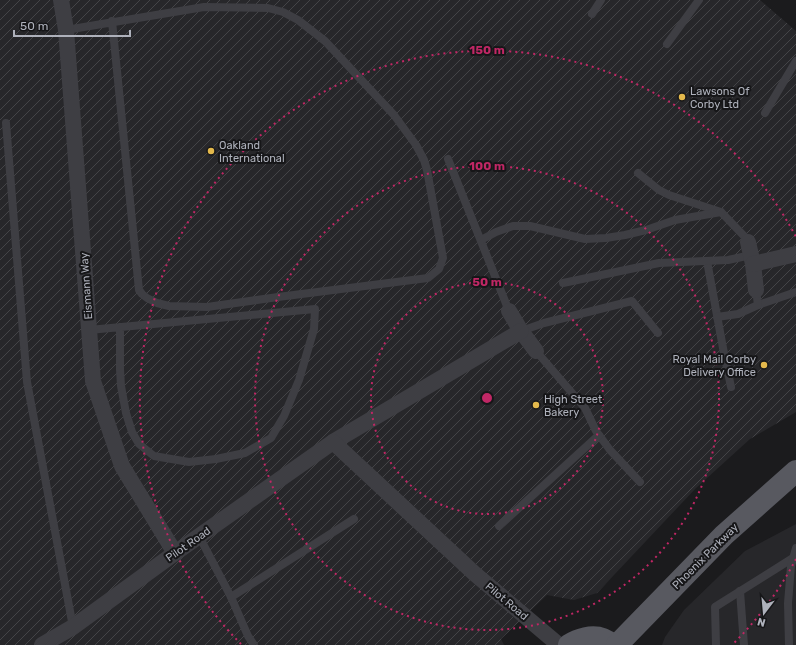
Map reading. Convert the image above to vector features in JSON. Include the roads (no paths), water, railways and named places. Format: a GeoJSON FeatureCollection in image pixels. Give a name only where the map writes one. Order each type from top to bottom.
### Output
{"type":"FeatureCollection","features":[{"type":"Feature","properties":{"kind":"main road","name":"Phoenix Parkway"},"geometry":{"type":"LineString","coordinates":[[616,645],[724,535],[796,471]]}},
{"type":"Feature","properties":{"kind":"main road"},"geometry":{"type":"LineString","coordinates":[[570,645],[575,641],[588,638],[601,638],[616,645]]}},
{"type":"Feature","properties":{"kind":"street","name":"Eismann Way"},"geometry":{"type":"LineString","coordinates":[[61,0],[66,30],[93,381],[122,466],[175,552]]}},
{"type":"Feature","properties":{"kind":"street"},"geometry":{"type":"LineString","coordinates":[[757,298],[751,254],[796,254]]}},
{"type":"Feature","properties":{"kind":"street"},"geometry":{"type":"LineString","coordinates":[[509,311],[521,331],[536,351]]}},
{"type":"Feature","properties":{"kind":"street","name":"Pilot Road"},"geometry":{"type":"LineString","coordinates":[[42,645],[73,627],[175,552],[333,442],[521,331]]}},
{"type":"Feature","properties":{"kind":"street","name":"Pilot Road"},"geometry":{"type":"LineString","coordinates":[[333,442],[475,574],[559,645]]}},
{"type":"Feature","properties":{"kind":"lane"},"geometry":{"type":"LineString","coordinates":[[592,14],[601,0]]}},
{"type":"Feature","properties":{"kind":"lane"},"geometry":{"type":"LineString","coordinates":[[667,44],[699,0]]}},
{"type":"Feature","properties":{"kind":"lane"},"geometry":{"type":"LineString","coordinates":[[66,30],[112,21],[204,6],[268,8],[283,12],[298,20],[325,41],[394,115],[416,145],[424,160],[427,170],[444,258],[439,269],[428,278],[207,307],[169,306],[157,303],[147,298],[139,290],[112,21]]}},
{"type":"Feature","properties":{"kind":"lane"},"geometry":{"type":"LineString","coordinates":[[765,113],[796,61]]}},
{"type":"Feature","properties":{"kind":"lane"},"geometry":{"type":"LineString","coordinates":[[6,123],[27,382],[73,627]]}},
{"type":"Feature","properties":{"kind":"lane"},"geometry":{"type":"LineString","coordinates":[[448,159],[509,311]]}},
{"type":"Feature","properties":{"kind":"lane"},"geometry":{"type":"LineString","coordinates":[[563,284],[659,263],[728,260],[751,254],[745,237],[721,212],[669,195],[659,190],[638,173]]}},
{"type":"Feature","properties":{"kind":"lane"},"geometry":{"type":"LineString","coordinates":[[480,240],[513,226],[530,226],[585,239],[606,238],[646,230],[675,220],[721,212]]}},
{"type":"Feature","properties":{"kind":"lane"},"geometry":{"type":"LineString","coordinates":[[706,261],[722,348],[731,387]]}},
{"type":"Feature","properties":{"kind":"lane"},"geometry":{"type":"LineString","coordinates":[[717,317],[738,314],[757,298],[796,292]]}},
{"type":"Feature","properties":{"kind":"lane"},"geometry":{"type":"LineString","coordinates":[[521,331],[544,323],[632,301],[658,333]]}},
{"type":"Feature","properties":{"kind":"lane"},"geometry":{"type":"LineString","coordinates":[[89,330],[128,326],[315,309],[314,329],[299,380],[284,416],[271,438],[245,453],[216,459],[190,462],[154,456],[139,444],[132,432],[126,413],[121,386],[120,327]]}},
{"type":"Feature","properties":{"kind":"lane"},"geometry":{"type":"LineString","coordinates":[[536,351],[585,408],[596,431],[610,450],[640,482]]}},
{"type":"Feature","properties":{"kind":"lane"},"geometry":{"type":"LineString","coordinates":[[499,526],[599,435]]}},
{"type":"Feature","properties":{"kind":"lane"},"geometry":{"type":"LineString","coordinates":[[231,597],[354,519]]}},
{"type":"Feature","properties":{"kind":"lane"},"geometry":{"type":"LineString","coordinates":[[199,536],[231,597],[248,636],[254,645]]}},
{"type":"Feature","properties":{"kind":"lane"},"geometry":{"type":"LineString","coordinates":[[788,645],[788,603],[791,566],[796,548]]}},
{"type":"Feature","properties":{"kind":"lane"},"geometry":{"type":"LineString","coordinates":[[716,645],[715,607],[793,558]]}},
{"type":"Feature","properties":{"kind":"lane"},"geometry":{"type":"LineString","coordinates":[[740,591],[744,645]]}},
{"type":"Feature","properties":{"kind":"place","name":"Lawsons Of Corby Ltd"},"geometry":{"type":"Point","coordinates":[682,97]}},
{"type":"Feature","properties":{"kind":"place","name":"Oakland International"},"geometry":{"type":"Point","coordinates":[211,151]}},
{"type":"Feature","properties":{"kind":"place","name":"Royal Mail Corby Delivery Office"},"geometry":{"type":"Point","coordinates":[764,365]}},
{"type":"Feature","properties":{"kind":"place","name":"High Street Bakery"},"geometry":{"type":"Point","coordinates":[536,405]}}]}
